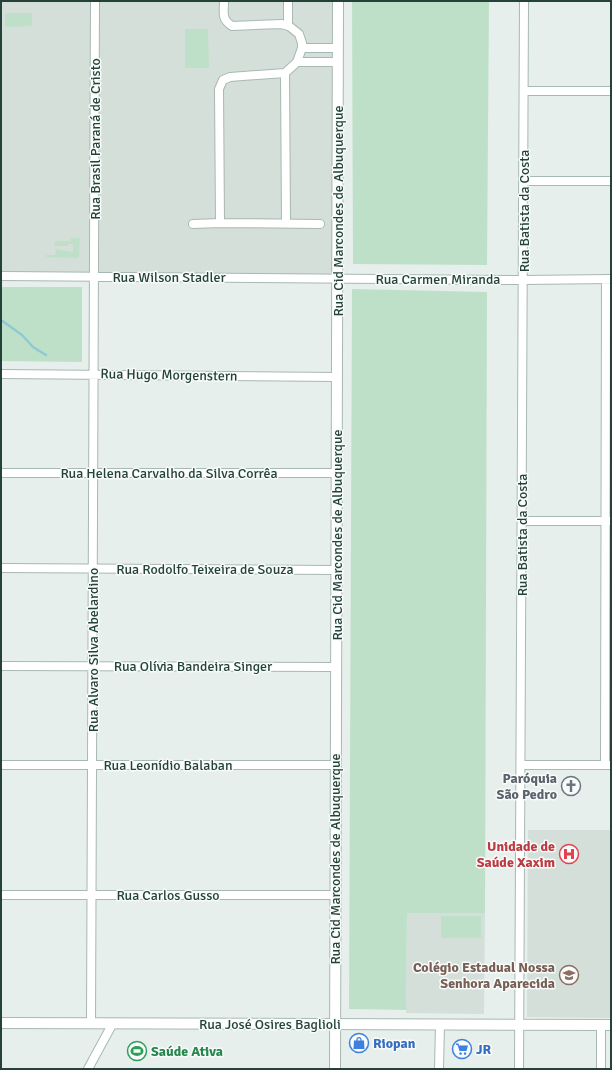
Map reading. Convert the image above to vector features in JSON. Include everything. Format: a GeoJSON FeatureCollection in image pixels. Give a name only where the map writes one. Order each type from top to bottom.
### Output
{"type":"FeatureCollection","features":[{"type":"Feature","properties":{"kind":"street","name":"Rua Brasil Paraná de Cristo"},"geometry":{"type":"LineString","coordinates":[[94,277],[95,1]]}},
{"type":"Feature","properties":{"kind":"street"},"geometry":{"type":"LineString","coordinates":[[220,223],[219,89],[223,80],[230,76],[285,73],[297,62],[302,48],[299,34],[288,26],[281,24],[232,26],[226,22],[224,17],[224,1]]}},
{"type":"Feature","properties":{"kind":"street"},"geometry":{"type":"LineString","coordinates":[[288,1],[288,26]]}},
{"type":"Feature","properties":{"kind":"street","name":"Rua Cid Marcondes de Albuquerque"},"geometry":{"type":"LineString","coordinates":[[335,1069],[338,1]]}},
{"type":"Feature","properties":{"kind":"street","name":"Rua Batista da Costa"},"geometry":{"type":"LineString","coordinates":[[520,1069],[524,1]]}},
{"type":"Feature","properties":{"kind":"street"},"geometry":{"type":"LineString","coordinates":[[302,48],[338,48]]}},
{"type":"Feature","properties":{"kind":"street"},"geometry":{"type":"LineString","coordinates":[[297,62],[338,62]]}},
{"type":"Feature","properties":{"kind":"street"},"geometry":{"type":"LineString","coordinates":[[285,73],[286,223]]}},
{"type":"Feature","properties":{"kind":"street"},"geometry":{"type":"LineString","coordinates":[[524,91],[611,91]]}},
{"type":"Feature","properties":{"kind":"street"},"geometry":{"type":"LineString","coordinates":[[524,181],[611,181]]}},
{"type":"Feature","properties":{"kind":"street"},"geometry":{"type":"LineString","coordinates":[[193,224],[320,224]]}},
{"type":"Feature","properties":{"kind":"street","name":"Rua Wilson Stadler"},"geometry":{"type":"LineString","coordinates":[[1,276],[338,278]]}},
{"type":"Feature","properties":{"kind":"street","name":"Rua Alvaro Silva Abelardino"},"geometry":{"type":"LineString","coordinates":[[91,1023],[94,277]]}},
{"type":"Feature","properties":{"kind":"street","name":"Rua Carmen Miranda"},"geometry":{"type":"LineString","coordinates":[[338,278],[523,280],[609,279]]}},
{"type":"Feature","properties":{"kind":"street"},"geometry":{"type":"LineString","coordinates":[[521,765],[608,764],[609,279]]}},
{"type":"Feature","properties":{"kind":"street","name":"Rua Hugo Morgenstern"},"geometry":{"type":"LineString","coordinates":[[1,374],[337,377]]}},
{"type":"Feature","properties":{"kind":"street","name":"Rua Helena Carvalho da Silva Corrêa"},"geometry":{"type":"LineString","coordinates":[[1,473],[337,474]]}},
{"type":"Feature","properties":{"kind":"street"},"geometry":{"type":"LineString","coordinates":[[522,521],[608,521]]}},
{"type":"Feature","properties":{"kind":"street","name":"Rua Rodolfo Teixeira de Souza"},"geometry":{"type":"LineString","coordinates":[[1,568],[336,570]]}},
{"type":"Feature","properties":{"kind":"street","name":"Rua Olívia Bandeira Singer"},"geometry":{"type":"LineString","coordinates":[[1,666],[336,667]]}},
{"type":"Feature","properties":{"kind":"street","name":"Rua Leonídio Balaban"},"geometry":{"type":"LineString","coordinates":[[1,765],[336,765]]}},
{"type":"Feature","properties":{"kind":"street","name":"Rua Carlos Gusso"},"geometry":{"type":"LineString","coordinates":[[1,894],[335,895]]}},
{"type":"Feature","properties":{"kind":"street","name":"Rua José Osires Baglioli"},"geometry":{"type":"LineString","coordinates":[[1,1023],[611,1025]]}},
{"type":"Feature","properties":{"kind":"street"},"geometry":{"type":"LineString","coordinates":[[88,1069],[113,1023]]}},
{"type":"Feature","properties":{"kind":"street"},"geometry":{"type":"LineString","coordinates":[[439,1069],[440,1024]]}},
{"type":"Feature","properties":{"kind":"street"},"geometry":{"type":"LineString","coordinates":[[600,1025],[601,1069]]}},
{"type":"Feature","properties":{"kind":"shaded area"},"geometry":{"type":"Polygon","coordinates":[[[1,1],[338,1],[337,278],[1,276],[1,1]]]}},
{"type":"Feature","properties":{"kind":"shaded area","name":"Colégio Estadual Nossa Senhora Aparecida"},"geometry":{"type":"Polygon","coordinates":[[[528,830],[611,830],[611,1018],[527,1017],[528,830]]]}},
{"type":"Feature","properties":{"kind":"shaded area"},"geometry":{"type":"Polygon","coordinates":[[[407,913],[485,913],[484,1014],[406,1013],[407,913]]]}},
{"type":"Feature","properties":{"kind":"green space"},"geometry":{"type":"Polygon","coordinates":[[[352,1],[489,1],[487,265],[353,264],[352,1]]]}},
{"type":"Feature","properties":{"kind":"green space"},"geometry":{"type":"Polygon","coordinates":[[[5,13],[32,13],[32,26],[5,27],[5,13]]]}},
{"type":"Feature","properties":{"kind":"green space"},"geometry":{"type":"Polygon","coordinates":[[[185,29],[208,29],[209,68],[185,68],[185,29]]]}},
{"type":"Feature","properties":{"kind":"green space"},"geometry":{"type":"Polygon","coordinates":[[[71,238],[80,238],[79,258],[46,257],[46,255],[55,255],[56,249],[73,252],[73,244],[68,244],[68,246],[54,246],[55,241],[70,241],[71,238]]]}},
{"type":"Feature","properties":{"kind":"green space"},"geometry":{"type":"Polygon","coordinates":[[[1,287],[82,287],[82,362],[1,361],[1,287]]]}},
{"type":"Feature","properties":{"kind":"green space"},"geometry":{"type":"Polygon","coordinates":[[[352,289],[487,292],[485,913],[407,913],[406,1010],[349,1009],[352,289]]]}},
{"type":"Feature","properties":{"kind":"green space"},"geometry":{"type":"Polygon","coordinates":[[[441,916],[481,916],[481,938],[441,938],[441,916]]]}},
{"type":"Feature","properties":{"kind":"waterway"},"geometry":{"type":"LineString","coordinates":[[1,320],[22,335],[33,347],[46,355]]}},
{"type":"Feature","properties":{"kind":"place","name":"Paróquia São Pedro"},"geometry":{"type":"Point","coordinates":[571,786]}},
{"type":"Feature","properties":{"kind":"place","name":"Unidade de Saúde Xaxim"},"geometry":{"type":"Point","coordinates":[569,854]}},
{"type":"Feature","properties":{"kind":"place","name":"Colégio Estadual Nossa Senhora Aparecida"},"geometry":{"type":"Point","coordinates":[569,975]}},
{"type":"Feature","properties":{"kind":"place","name":"Riopan"},"geometry":{"type":"Point","coordinates":[359,1043]}},
{"type":"Feature","properties":{"kind":"place","name":"JR"},"geometry":{"type":"Point","coordinates":[462,1049]}},
{"type":"Feature","properties":{"kind":"place","name":"Saúde Ativa"},"geometry":{"type":"Point","coordinates":[137,1051]}}]}
